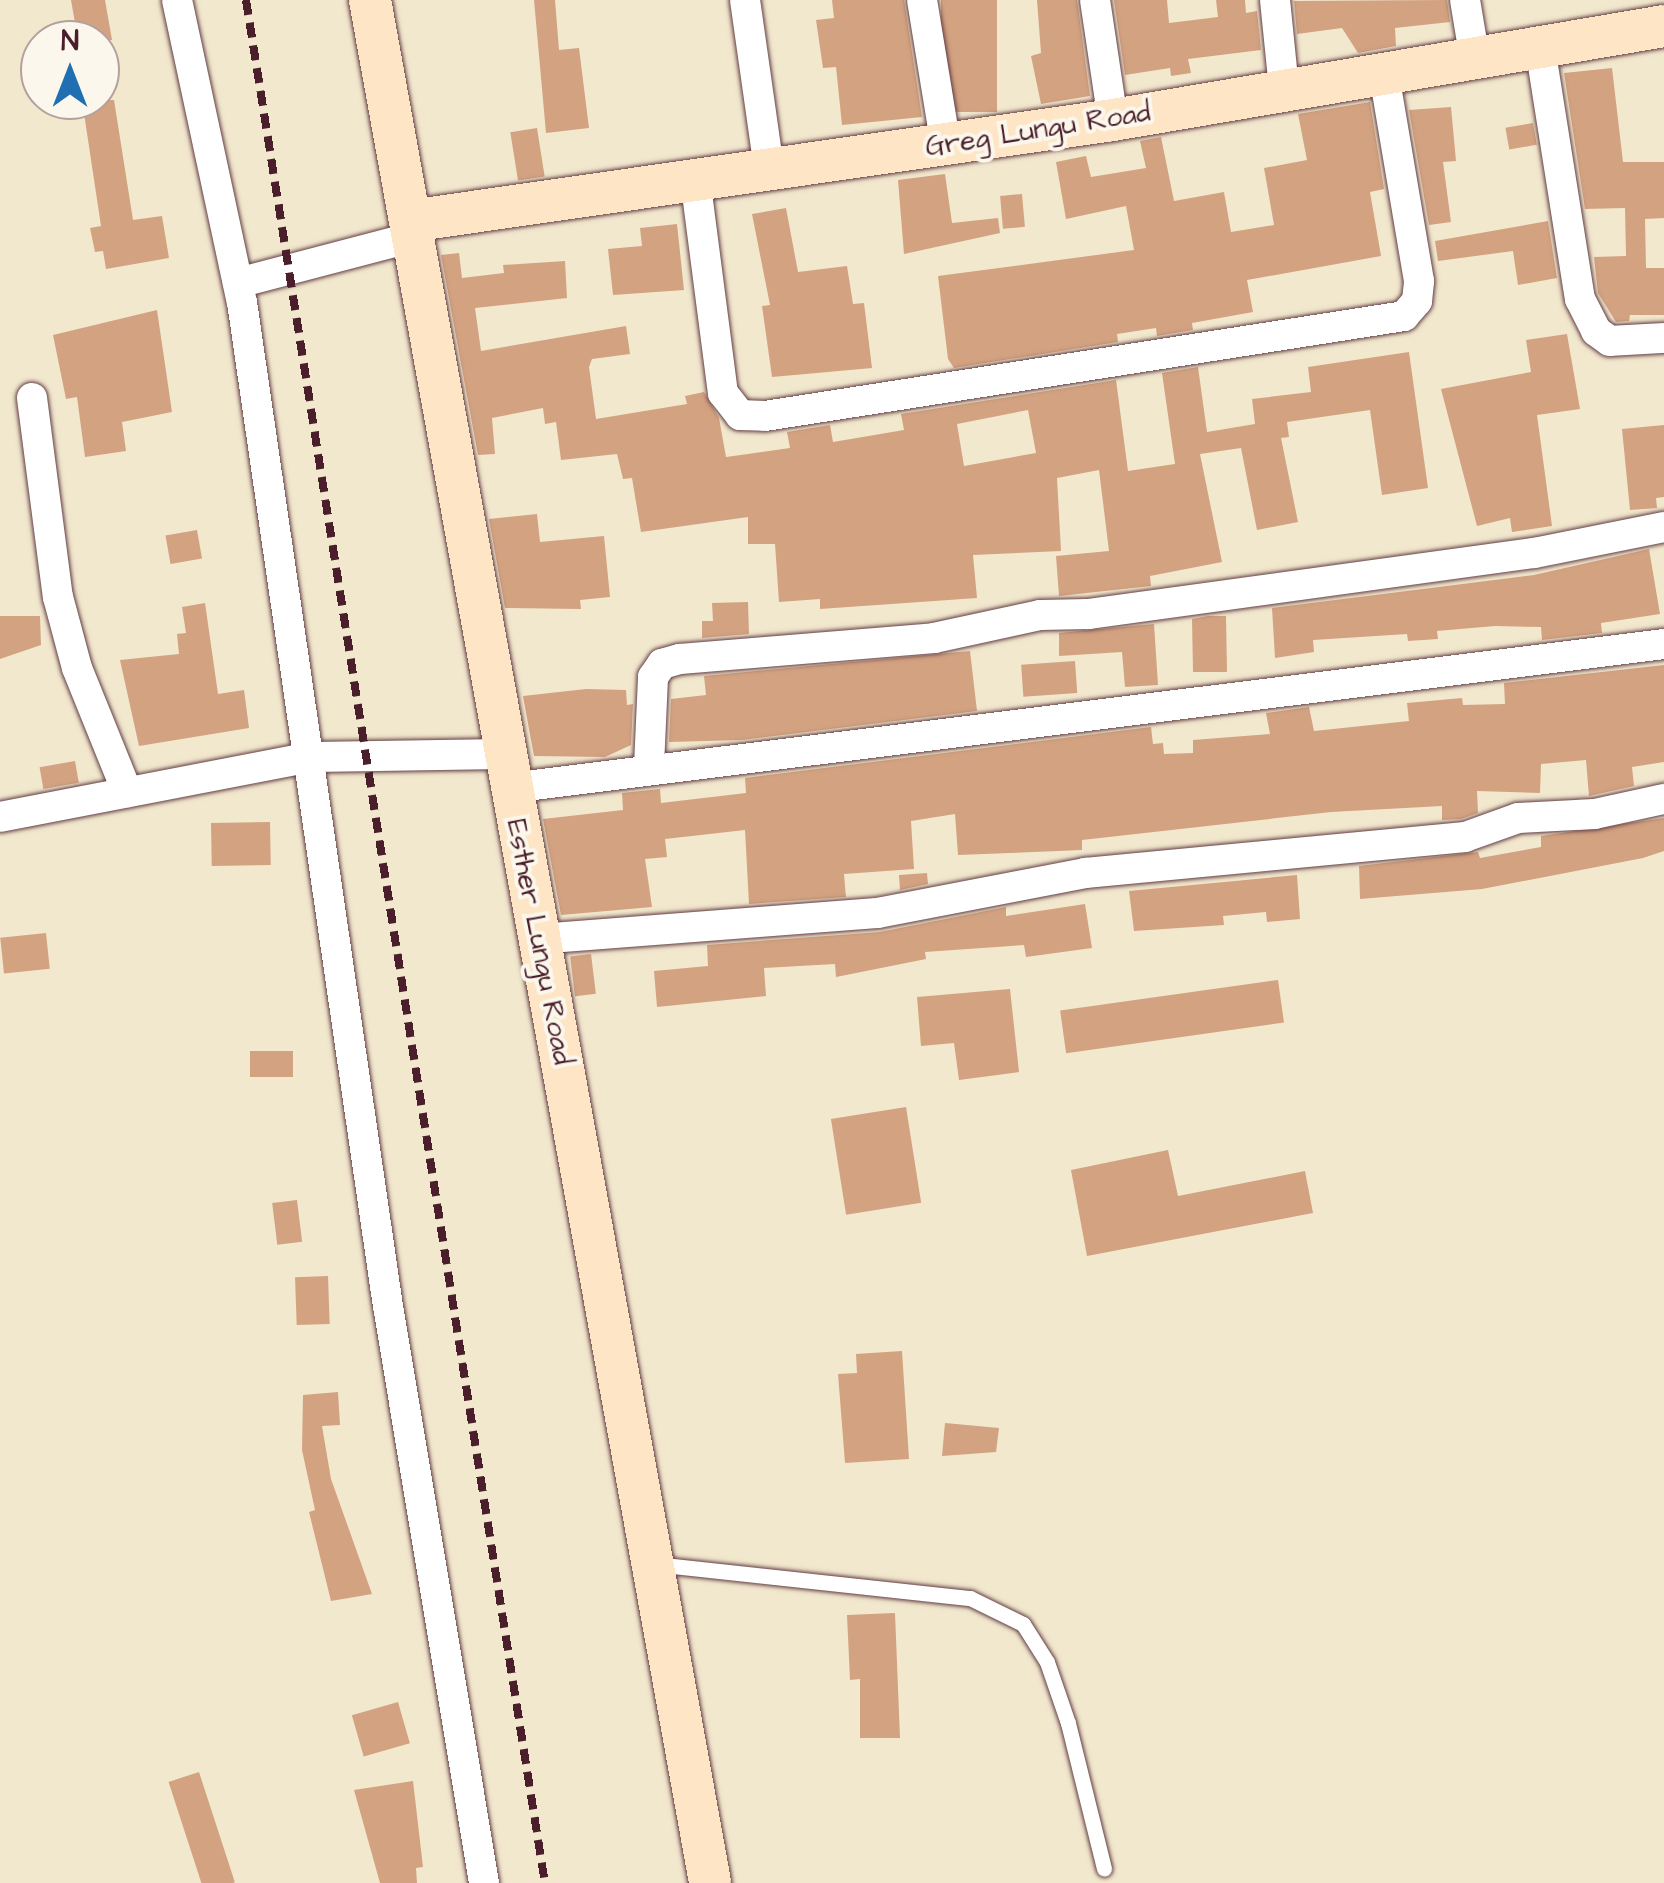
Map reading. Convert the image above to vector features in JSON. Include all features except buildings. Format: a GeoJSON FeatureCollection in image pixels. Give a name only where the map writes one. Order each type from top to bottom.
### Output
{"type":"FeatureCollection","features":[{"type":"Feature","properties":{"kind":"street"},"geometry":{"type":"LineString","coordinates":[[178,0],[238,283],[313,756],[388,1306],[484,1883]]}},
{"type":"Feature","properties":{"kind":"street","name":"Esther Lungu Road"},"geometry":{"type":"LineString","coordinates":[[370,0],[710,1883]]}},
{"type":"Feature","properties":{"kind":"street"},"geometry":{"type":"LineString","coordinates":[[744,0],[769,168]]}},
{"type":"Feature","properties":{"kind":"street"},"geometry":{"type":"LineString","coordinates":[[922,0],[946,146]]}},
{"type":"Feature","properties":{"kind":"street"},"geometry":{"type":"LineString","coordinates":[[1095,0],[1113,120]]}},
{"type":"Feature","properties":{"kind":"street"},"geometry":{"type":"LineString","coordinates":[[1275,0],[1284,88]]}},
{"type":"Feature","properties":{"kind":"street"},"geometry":{"type":"LineString","coordinates":[[1465,0],[1475,60]]}},
{"type":"Feature","properties":{"kind":"street","name":"Greg Lungu Road"},"geometry":{"type":"LineString","coordinates":[[412,229],[695,178],[946,146],[1284,88],[1475,60],[1660,17]]}},
{"type":"Feature","properties":{"kind":"street"},"geometry":{"type":"LineString","coordinates":[[1540,47],[1580,299],[1596,331],[1610,340],[1664,338]]}},
{"type":"Feature","properties":{"kind":"street"},"geometry":{"type":"LineString","coordinates":[[695,178],[723,392],[740,414],[766,416],[1404,316],[1417,301],[1419,281],[1384,75]]}},
{"type":"Feature","properties":{"kind":"street"},"geometry":{"type":"LineString","coordinates":[[238,283],[412,229]]}},
{"type":"Feature","properties":{"kind":"street"},"geometry":{"type":"LineString","coordinates":[[32,398],[58,597],[78,668],[126,792]]}},
{"type":"Feature","properties":{"kind":"street"},"geometry":{"type":"LineString","coordinates":[[649,766],[653,676],[662,664],[680,659],[934,638],[1040,615],[1088,614],[1534,553],[1664,526]]}},
{"type":"Feature","properties":{"kind":"street"},"geometry":{"type":"LineString","coordinates":[[0,816],[313,756],[507,771],[649,766],[1116,716],[1664,644]]}},
{"type":"Feature","properties":{"kind":"street"},"geometry":{"type":"LineString","coordinates":[[538,939],[878,913],[1085,873],[1465,837],[1518,818],[1595,814],[1664,799]]}},
{"type":"Feature","properties":{"kind":"lane"},"geometry":{"type":"LineString","coordinates":[[654,1564],[970,1598],[1023,1624],[1047,1662],[1068,1723],[1104,1868]]}},
{"type":"Feature","properties":{"kind":"railway"},"geometry":{"type":"LineString","coordinates":[[246,0],[545,1883]]}}]}
